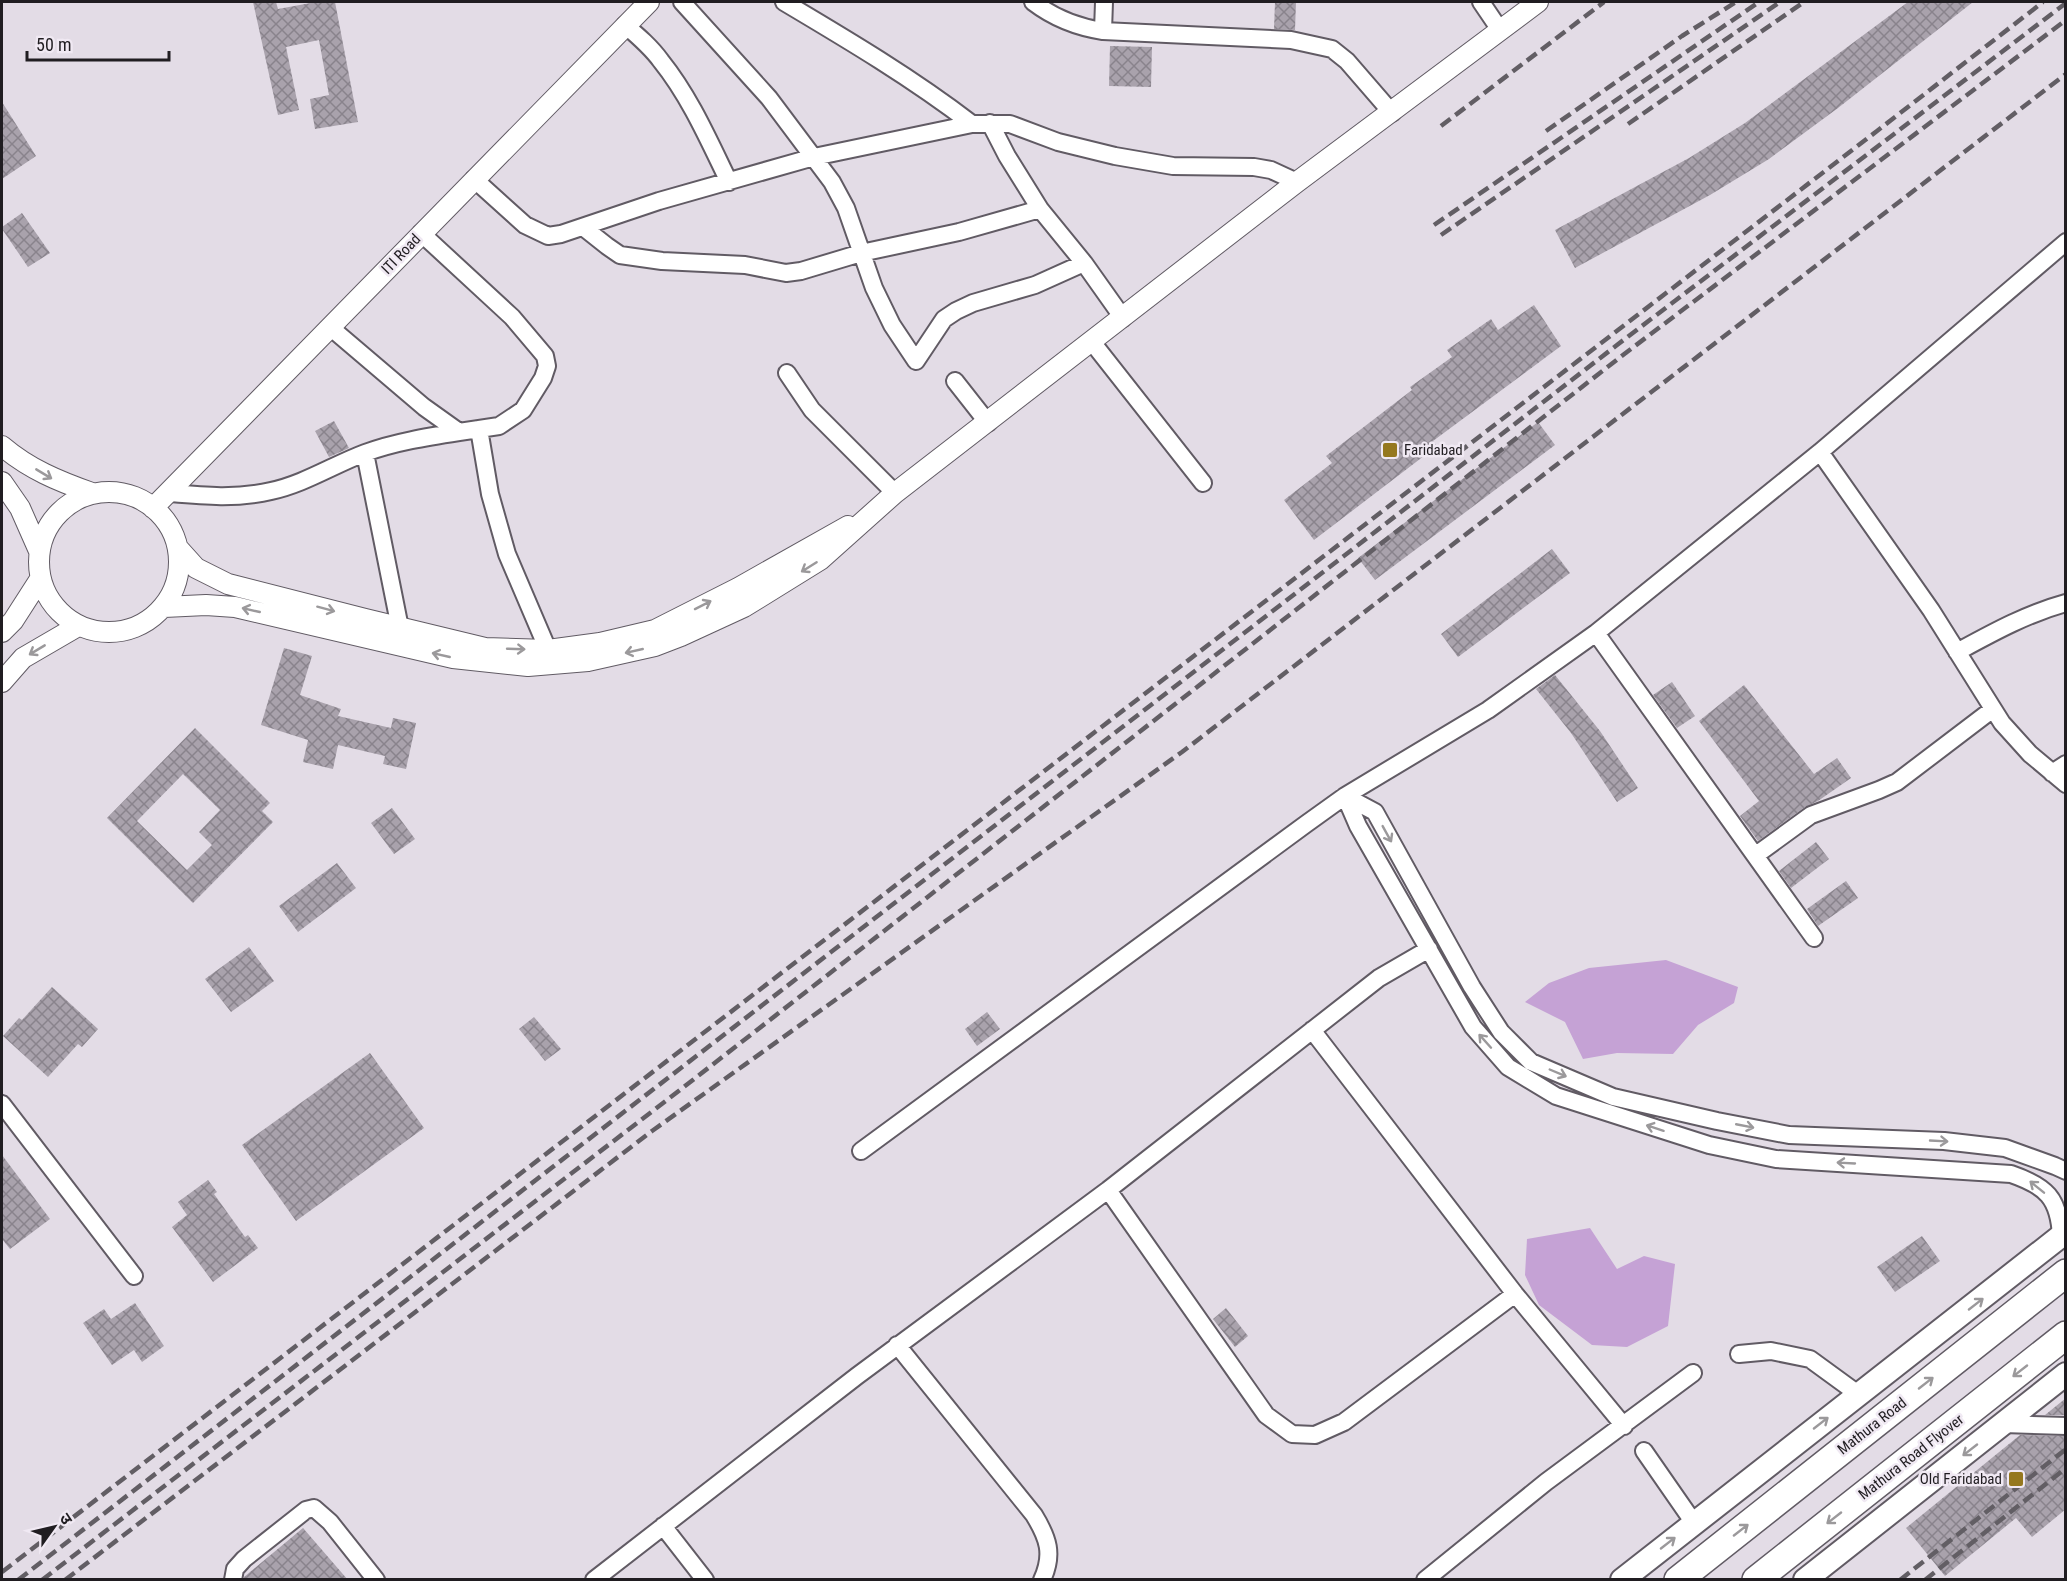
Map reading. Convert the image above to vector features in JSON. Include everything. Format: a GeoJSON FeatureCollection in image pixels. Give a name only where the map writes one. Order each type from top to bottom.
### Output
{"type":"FeatureCollection","features":[{"type":"Feature","properties":{"kind":"highway","name":"Mathura Road"},"geometry":{"type":"LineString","coordinates":[[1678,1580],[2066,1273]]}},
{"type":"Feature","properties":{"kind":"highway","name":"Mathura Road Flyover"},"geometry":{"type":"LineString","coordinates":[[1756,1580],[2066,1335]]}},
{"type":"Feature","properties":{"kind":"main road"},"geometry":{"type":"LineString","coordinates":[[1622,1580],[2063,1234]]}},
{"type":"Feature","properties":{"kind":"main road"},"geometry":{"type":"LineString","coordinates":[[1805,1580],[2066,1374]]}},
{"type":"Feature","properties":{"kind":"street","name":"ITI Road"},"geometry":{"type":"LineString","coordinates":[[153,508],[649,2]]}},
{"type":"Feature","properties":{"kind":"street"},"geometry":{"type":"LineString","coordinates":[[682,2],[769,98],[832,182],[846,208],[874,288],[892,325],[916,361],[944,319],[956,311],[973,303],[1035,285],[1084,264]]}},
{"type":"Feature","properties":{"kind":"street"},"geometry":{"type":"LineString","coordinates":[[783,2],[893,67],[972,124]]}},
{"type":"Feature","properties":{"kind":"street"},"geometry":{"type":"LineString","coordinates":[[1033,2],[1049,14],[1081,28],[1103,32],[1291,40],[1332,49],[1347,61],[1392,113]]}},
{"type":"Feature","properties":{"kind":"street"},"geometry":{"type":"LineString","coordinates":[[1103,32],[1104,2]]}},
{"type":"Feature","properties":{"kind":"street"},"geometry":{"type":"LineString","coordinates":[[1481,2],[1500,30]]}},
{"type":"Feature","properties":{"kind":"street"},"geometry":{"type":"LineString","coordinates":[[164,607],[206,604],[235,607],[453,658],[528,666],[588,661],[655,646],[681,636],[744,607],[820,560],[895,493],[1297,182],[1538,2]]}},
{"type":"Feature","properties":{"kind":"street"},"geometry":{"type":"LineString","coordinates":[[625,25],[660,59],[676,81],[693,108],[729,182]]}},
{"type":"Feature","properties":{"kind":"street"},"geometry":{"type":"LineString","coordinates":[[990,123],[1040,209],[1123,318]]}},
{"type":"Feature","properties":{"kind":"street"},"geometry":{"type":"LineString","coordinates":[[474,179],[525,225],[548,236],[561,234],[659,201],[814,158],[972,124],[990,123],[1010,124],[1058,142],[1115,156],[1173,166],[1254,167],[1272,170],[1297,182]]}},
{"type":"Feature","properties":{"kind":"street"},"geometry":{"type":"LineString","coordinates":[[583,227],[620,255],[662,261],[745,265],[786,273],[801,271],[861,253],[959,232],[1040,209]]}},
{"type":"Feature","properties":{"kind":"street"},"geometry":{"type":"LineString","coordinates":[[170,493],[234,496],[270,491],[294,484],[365,453],[420,438],[499,426],[523,410],[543,378],[547,366],[545,356],[512,317],[421,233]]}},
{"type":"Feature","properties":{"kind":"street"},"geometry":{"type":"LineString","coordinates":[[861,1151],[1025,1028],[1345,796],[1488,710],[1596,633],[1820,452],[2066,242]]}},
{"type":"Feature","properties":{"kind":"street"},"geometry":{"type":"LineString","coordinates":[[330,327],[424,407],[459,432]]}},
{"type":"Feature","properties":{"kind":"street"},"geometry":{"type":"LineString","coordinates":[[1092,342],[1203,483]]}},
{"type":"Feature","properties":{"kind":"street"},"geometry":{"type":"LineString","coordinates":[[787,374],[812,410],[895,493]]}},
{"type":"Feature","properties":{"kind":"street"},"geometry":{"type":"LineString","coordinates":[[955,381],[988,423]]}},
{"type":"Feature","properties":{"kind":"street"},"geometry":{"type":"LineString","coordinates":[[479,429],[490,494],[507,554],[548,650]]}},
{"type":"Feature","properties":{"kind":"street"},"geometry":{"type":"LineString","coordinates":[[2,446],[14,456],[54,480],[92,493]]}},
{"type":"Feature","properties":{"kind":"street"},"geometry":{"type":"LineString","coordinates":[[1820,452],[1931,610],[2002,723],[2030,754],[2059,769],[2066,784]]}},
{"type":"Feature","properties":{"kind":"street"},"geometry":{"type":"LineString","coordinates":[[365,453],[400,628]]}},
{"type":"Feature","properties":{"kind":"street"},"geometry":{"type":"LineString","coordinates":[[2,482],[20,508],[39,551]]}},
{"type":"Feature","properties":{"kind":"street"},"geometry":{"type":"LineString","coordinates":[[178,548],[179,563],[175,588],[164,607],[143,624],[106,633],[78,626],[54,606],[40,579],[39,551],[42,537],[49,523],[73,501],[92,493],[110,491],[143,500],[162,515],[178,548],[196,568],[228,584],[485,648],[548,650],[600,643],[655,630],[738,588],[814,543],[869,515]]}},
{"type":"Feature","properties":{"kind":"street"},"geometry":{"type":"LineString","coordinates":[[2,632],[13,621],[40,579]]}},
{"type":"Feature","properties":{"kind":"street"},"geometry":{"type":"LineString","coordinates":[[1957,652],[2016,620],[2066,603]]}},
{"type":"Feature","properties":{"kind":"street"},"geometry":{"type":"LineString","coordinates":[[2,681],[23,658],[78,626]]}},
{"type":"Feature","properties":{"kind":"street"},"geometry":{"type":"LineString","coordinates":[[1596,633],[1814,938]]}},
{"type":"Feature","properties":{"kind":"street"},"geometry":{"type":"LineString","coordinates":[[1756,855],[1811,815],[1897,782],[1993,709]]}},
{"type":"Feature","properties":{"kind":"street"},"geometry":{"type":"LineString","coordinates":[[1345,796],[1358,826],[1473,1027],[1508,1066],[1556,1096],[1709,1144],[1776,1159],[2011,1174],[2031,1181],[2053,1199],[2060,1214],[2063,1234]]}},
{"type":"Feature","properties":{"kind":"street"},"geometry":{"type":"LineString","coordinates":[[1345,796],[1375,812],[1472,987],[1501,1032],[1531,1062],[1613,1097],[1718,1121],[1790,1135],[1944,1141],[2005,1148],[2066,1171]]}},
{"type":"Feature","properties":{"kind":"street"},"geometry":{"type":"LineString","coordinates":[[594,1580],[897,1345],[1108,1190],[1379,978],[1429,949]]}},
{"type":"Feature","properties":{"kind":"street"},"geometry":{"type":"LineString","coordinates":[[1312,1030],[1515,1294],[1624,1426]]}},
{"type":"Feature","properties":{"kind":"street"},"geometry":{"type":"LineString","coordinates":[[2,1104],[52,1166],[134,1276]]}},
{"type":"Feature","properties":{"kind":"street"},"geometry":{"type":"LineString","coordinates":[[1108,1190],[1266,1415],[1292,1434],[1315,1435],[1344,1422],[1515,1294]]}},
{"type":"Feature","properties":{"kind":"street"},"geometry":{"type":"LineString","coordinates":[[897,1345],[1034,1515],[1046,1535],[1049,1558],[1042,1580]]}},
{"type":"Feature","properties":{"kind":"street"},"geometry":{"type":"LineString","coordinates":[[1739,1354],[1771,1351],[1810,1359],[1858,1394]]}},
{"type":"Feature","properties":{"kind":"street"},"geometry":{"type":"LineString","coordinates":[[1425,1580],[1546,1482],[1693,1373]]}},
{"type":"Feature","properties":{"kind":"street"},"geometry":{"type":"LineString","coordinates":[[2003,1424],[2066,1426]]}},
{"type":"Feature","properties":{"kind":"street"},"geometry":{"type":"LineString","coordinates":[[1644,1451],[1694,1523]]}},
{"type":"Feature","properties":{"kind":"street"},"geometry":{"type":"LineString","coordinates":[[233,1580],[235,1569],[244,1559],[306,1510],[314,1508],[330,1522],[376,1580]]}},
{"type":"Feature","properties":{"kind":"street"},"geometry":{"type":"LineString","coordinates":[[663,1527],[705,1580]]}},
{"type":"Feature","properties":{"kind":"shaded area"},"geometry":{"type":"Polygon","coordinates":[[[1666,960],[1738,987],[1734,1003],[1698,1025],[1673,1054],[1617,1053],[1583,1059],[1565,1022],[1525,1002],[1549,983],[1589,968],[1666,960]]]}},
{"type":"Feature","properties":{"kind":"shaded area"},"geometry":{"type":"Polygon","coordinates":[[[1590,1228],[1617,1269],[1644,1256],[1675,1264],[1668,1326],[1627,1347],[1592,1345],[1539,1305],[1525,1275],[1527,1239],[1590,1228]]]}},
{"type":"Feature","properties":{"kind":"building"},"geometry":{"type":"Polygon","coordinates":[[[253,2],[276,2],[278,9],[316,2],[335,2],[358,122],[315,129],[310,99],[329,95],[319,40],[286,47],[299,110],[278,115],[253,2]]]}},
{"type":"Feature","properties":{"kind":"building"},"geometry":{"type":"Polygon","coordinates":[[[1275,2],[1296,2],[1295,30],[1274,29],[1275,2]]]}},
{"type":"Feature","properties":{"kind":"building"},"geometry":{"type":"Polygon","coordinates":[[[1908,2],[1973,2],[1769,159],[1710,195],[1575,268],[1555,230],[1689,158],[1745,123],[1908,2]]]}},
{"type":"Feature","properties":{"kind":"building"},"geometry":{"type":"Polygon","coordinates":[[[1110,46],[1152,47],[1151,87],[1109,86],[1110,46]]]}},
{"type":"Feature","properties":{"kind":"building"},"geometry":{"type":"Polygon","coordinates":[[[2,102],[36,156],[2,179],[2,102]]]}},
{"type":"Feature","properties":{"kind":"building"},"geometry":{"type":"Polygon","coordinates":[[[22,213],[50,253],[28,267],[2,229],[22,213]]]}},
{"type":"Feature","properties":{"kind":"building"},"geometry":{"type":"Polygon","coordinates":[[[1534,305],[1561,346],[1433,441],[1437,446],[1314,540],[1284,500],[1332,463],[1326,456],[1412,390],[1410,387],[1452,357],[1447,350],[1491,319],[1498,330],[1534,305]]]}},
{"type":"Feature","properties":{"kind":"building"},"geometry":{"type":"Polygon","coordinates":[[[334,421],[349,448],[329,457],[315,431],[334,421]]]}},
{"type":"Feature","properties":{"kind":"building"},"geometry":{"type":"Polygon","coordinates":[[[1538,422],[1555,445],[1375,580],[1358,558],[1538,422]]]}},
{"type":"Feature","properties":{"kind":"building"},"geometry":{"type":"Polygon","coordinates":[[[1552,549],[1570,573],[1458,657],[1441,634],[1552,549]]]}},
{"type":"Feature","properties":{"kind":"building"},"geometry":{"type":"Polygon","coordinates":[[[284,648],[312,656],[300,695],[341,709],[338,716],[391,728],[393,718],[416,723],[406,769],[383,764],[385,756],[338,745],[333,769],[303,762],[308,740],[261,725],[284,648]]]}},
{"type":"Feature","properties":{"kind":"building"},"geometry":{"type":"Polygon","coordinates":[[[1555,675],[1600,731],[1638,788],[1617,802],[1571,733],[1536,689],[1555,675]]]}},
{"type":"Feature","properties":{"kind":"building"},"geometry":{"type":"Polygon","coordinates":[[[1672,682],[1695,716],[1677,728],[1653,695],[1672,682]]]}},
{"type":"Feature","properties":{"kind":"building"},"geometry":{"type":"Polygon","coordinates":[[[1744,685],[1814,774],[1837,758],[1851,778],[1758,841],[1740,816],[1759,801],[1699,721],[1744,685]]]}},
{"type":"Feature","properties":{"kind":"building"},"geometry":{"type":"Polygon","coordinates":[[[195,728],[270,803],[262,811],[273,822],[193,903],[107,818],[195,728]],[[183,774],[137,821],[187,870],[212,845],[199,832],[220,810],[183,774]]]}},
{"type":"Feature","properties":{"kind":"building"},"geometry":{"type":"Polygon","coordinates":[[[392,808],[415,839],[394,854],[371,823],[392,808]]]}},
{"type":"Feature","properties":{"kind":"building"},"geometry":{"type":"Polygon","coordinates":[[[1816,842],[1829,859],[1791,888],[1779,871],[1816,842]]]}},
{"type":"Feature","properties":{"kind":"building"},"geometry":{"type":"Polygon","coordinates":[[[337,863],[356,888],[298,932],[279,906],[337,863]]]}},
{"type":"Feature","properties":{"kind":"building"},"geometry":{"type":"Polygon","coordinates":[[[1846,881],[1858,898],[1818,926],[1807,909],[1846,881]]]}},
{"type":"Feature","properties":{"kind":"building"},"geometry":{"type":"Polygon","coordinates":[[[249,947],[274,981],[231,1012],[205,979],[249,947]]]}},
{"type":"Feature","properties":{"kind":"building"},"geometry":{"type":"Polygon","coordinates":[[[52,987],[98,1029],[82,1047],[78,1044],[48,1077],[3,1036],[19,1018],[22,1020],[52,987]]]}},
{"type":"Feature","properties":{"kind":"building"},"geometry":{"type":"Polygon","coordinates":[[[987,1012],[1000,1029],[977,1046],[965,1029],[987,1012]]]}},
{"type":"Feature","properties":{"kind":"building"},"geometry":{"type":"Polygon","coordinates":[[[534,1017],[561,1049],[545,1061],[519,1029],[534,1017]]]}},
{"type":"Feature","properties":{"kind":"building"},"geometry":{"type":"Polygon","coordinates":[[[370,1053],[424,1128],[296,1221],[242,1145],[370,1053]]]}},
{"type":"Feature","properties":{"kind":"building"},"geometry":{"type":"Polygon","coordinates":[[[2,1155],[50,1219],[10,1249],[2,1239],[2,1155]]]}},
{"type":"Feature","properties":{"kind":"building"},"geometry":{"type":"Polygon","coordinates":[[[208,1180],[217,1192],[214,1194],[245,1237],[248,1235],[258,1248],[213,1282],[172,1227],[187,1215],[178,1202],[208,1180]]]}},
{"type":"Feature","properties":{"kind":"building"},"geometry":{"type":"Polygon","coordinates":[[[1922,1236],[1940,1261],[1895,1292],[1877,1267],[1922,1236]]]}},
{"type":"Feature","properties":{"kind":"building"},"geometry":{"type":"Polygon","coordinates":[[[135,1303],[164,1346],[142,1362],[134,1350],[112,1365],[83,1323],[104,1309],[111,1319],[135,1303]]]}},
{"type":"Feature","properties":{"kind":"building"},"geometry":{"type":"Polygon","coordinates":[[[1226,1308],[1248,1336],[1235,1347],[1213,1319],[1226,1308]]]}},
{"type":"Feature","properties":{"kind":"building"},"geometry":{"type":"Polygon","coordinates":[[[2066,1398],[2066,1415],[2045,1415],[2066,1398]]]}},
{"type":"Feature","properties":{"kind":"building","name":"Old Faridabad"},"geometry":{"type":"Polygon","coordinates":[[[2020,1435],[2066,1436],[2066,1509],[2032,1537],[2016,1518],[1945,1576],[1906,1528],[2020,1435]]]}},
{"type":"Feature","properties":{"kind":"building"},"geometry":{"type":"Polygon","coordinates":[[[303,1528],[348,1580],[244,1580],[244,1577],[303,1528]]]}},
{"type":"Feature","properties":{"kind":"railway"},"geometry":{"type":"LineString","coordinates":[[1441,126],[1604,2]]}},
{"type":"Feature","properties":{"kind":"railway"},"geometry":{"type":"LineString","coordinates":[[1546,131],[1682,36],[1736,2]]}},
{"type":"Feature","properties":{"kind":"railway"},"geometry":{"type":"LineString","coordinates":[[1434,225],[1759,2]]}},
{"type":"Feature","properties":{"kind":"railway"},"geometry":{"type":"LineString","coordinates":[[1441,235],[1780,2]]}},
{"type":"Feature","properties":{"kind":"railway"},"geometry":{"type":"LineString","coordinates":[[1628,124],[1804,2]]}},
{"type":"Feature","properties":{"kind":"railway"},"geometry":{"type":"LineString","coordinates":[[2,1572],[2043,2]]}},
{"type":"Feature","properties":{"kind":"railway"},"geometry":{"type":"LineString","coordinates":[[18,1580],[1617,345],[2066,3]]}},
{"type":"Feature","properties":{"kind":"railway"},"geometry":{"type":"LineString","coordinates":[[42,1580],[680,1090],[1623,355],[2066,20]]}},
{"type":"Feature","properties":{"kind":"railway"},"geometry":{"type":"LineString","coordinates":[[65,1580],[652,1131],[1182,752],[2066,74]]}},
{"type":"Feature","properties":{"kind":"railway"},"geometry":{"type":"LineString","coordinates":[[1900,1580],[2066,1449]]}},
{"type":"Feature","properties":{"kind":"railway"},"geometry":{"type":"LineString","coordinates":[[1925,1580],[2066,1468]]}},
{"type":"Feature","properties":{"kind":"place","name":"Faridabad"},"geometry":{"type":"Point","coordinates":[1390,450]}},
{"type":"Feature","properties":{"kind":"place","name":"Old Faridabad"},"geometry":{"type":"Point","coordinates":[2016,1479]}}]}
